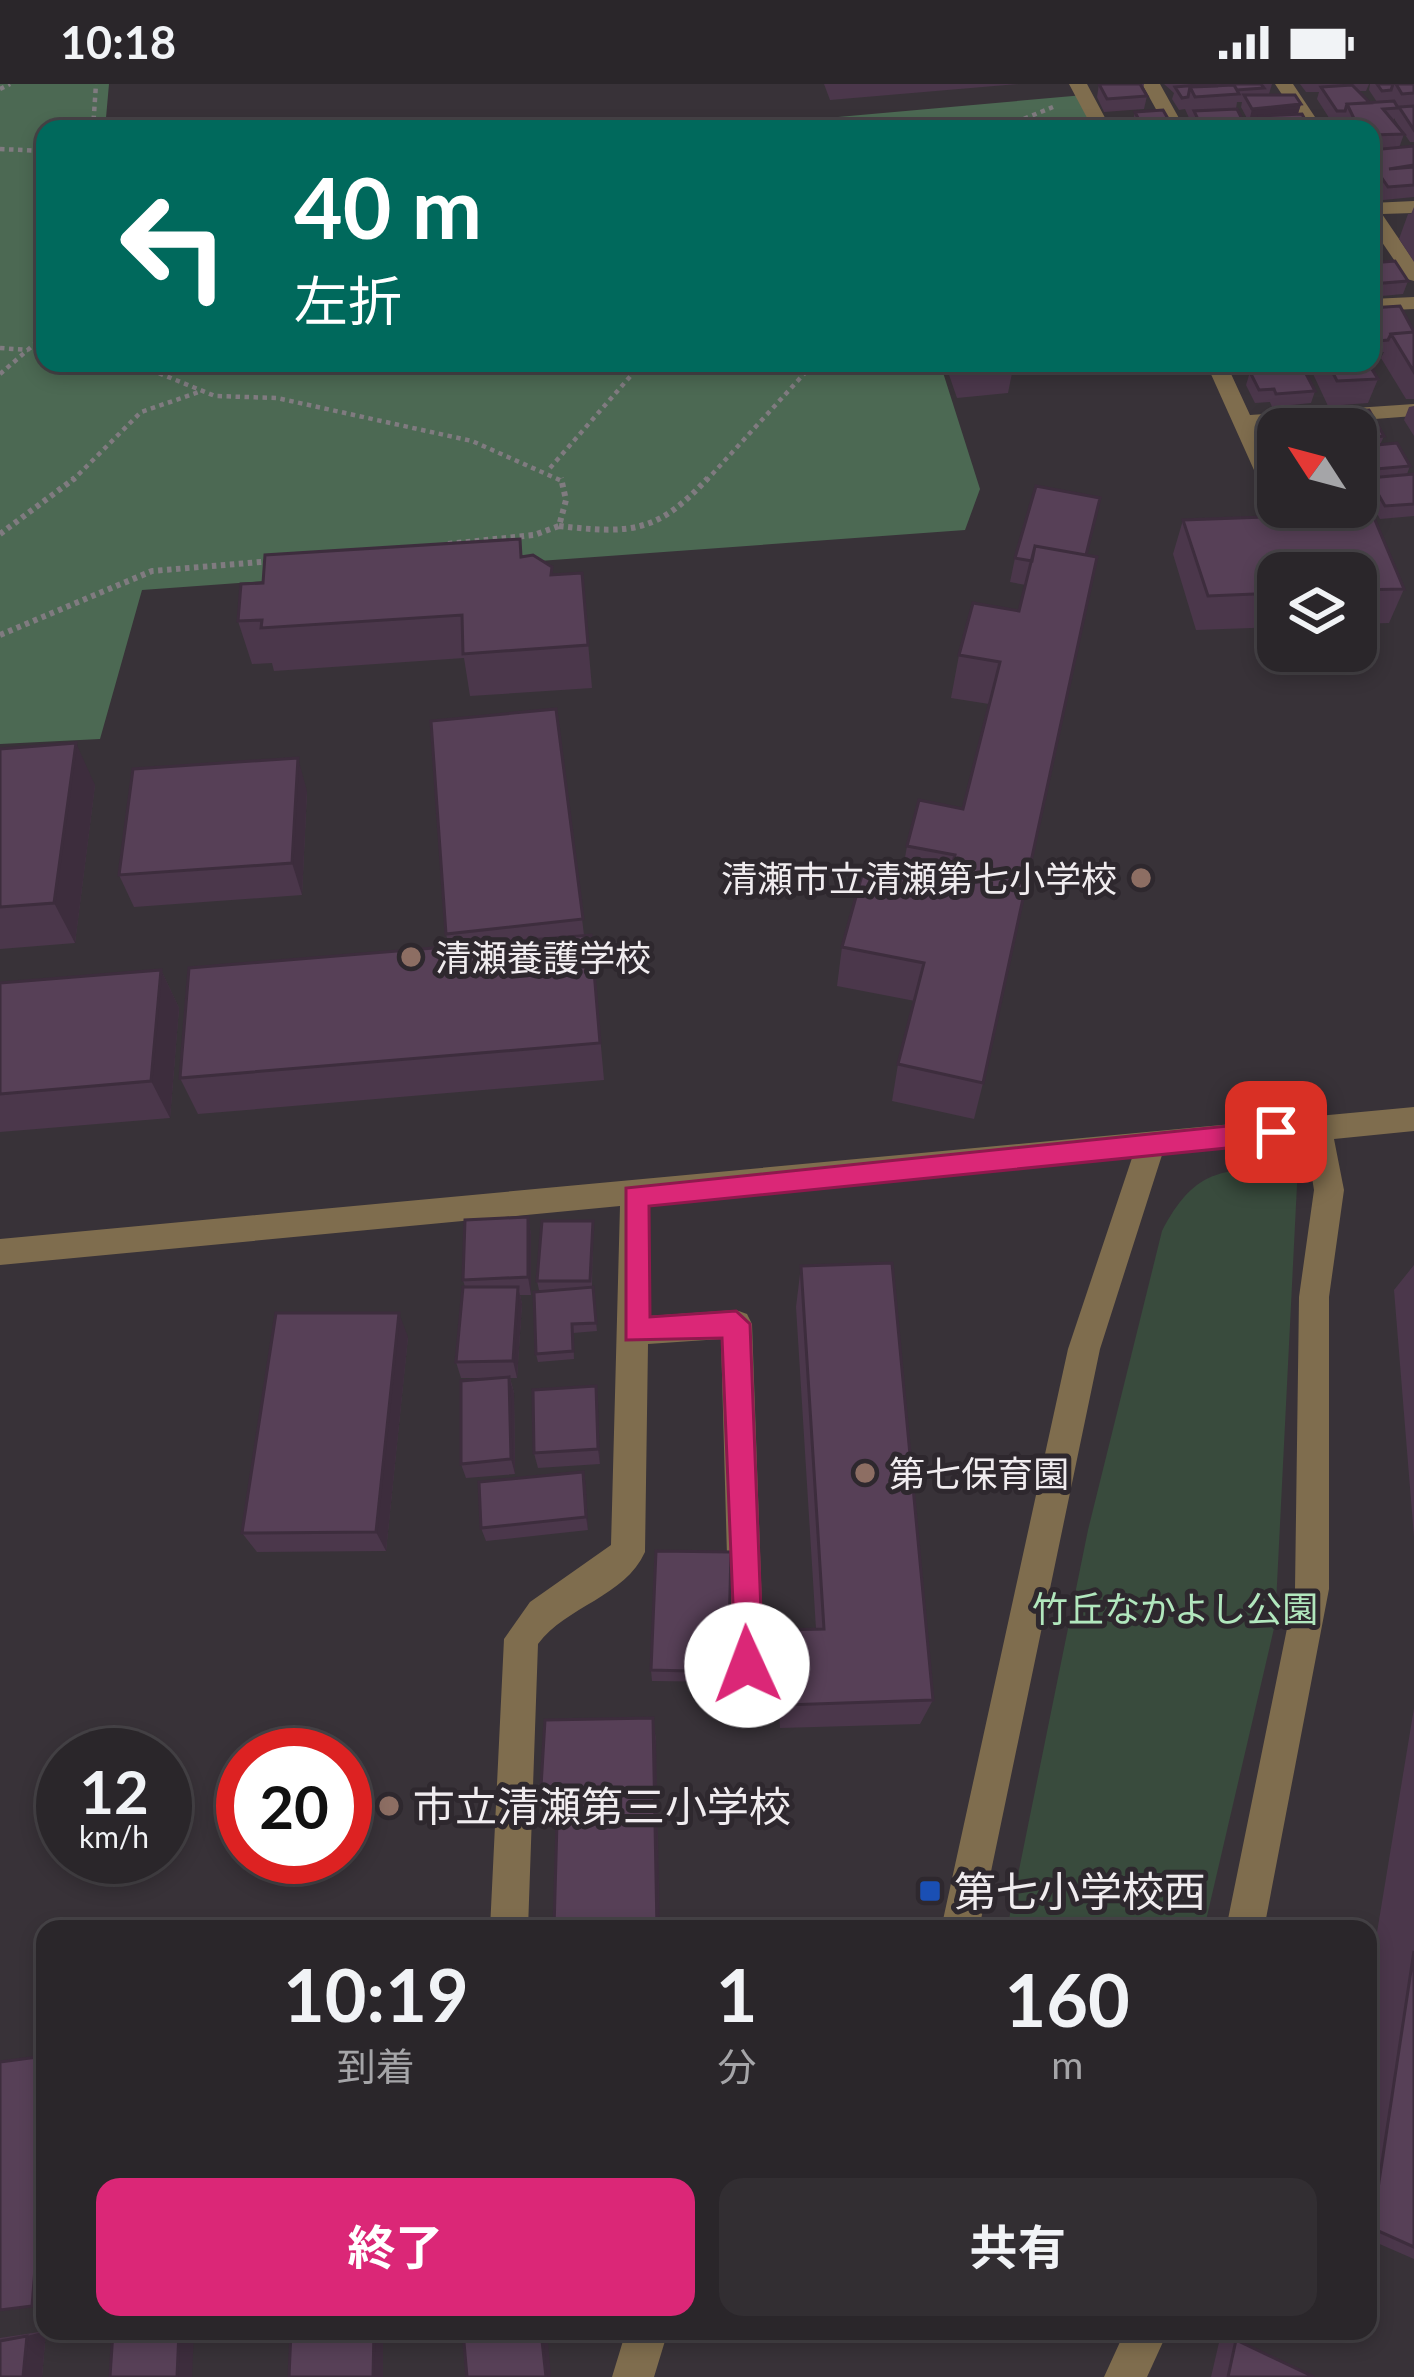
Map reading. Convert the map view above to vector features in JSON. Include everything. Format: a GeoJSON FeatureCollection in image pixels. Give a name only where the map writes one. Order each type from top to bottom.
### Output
{"type":"FeatureCollection","features":[{"type":"Feature","properties":{"kind":"street"},"geometry":{"type":"LineString","coordinates":[[1151,84],[1171,120]]}},
{"type":"Feature","properties":{"kind":"street"},"geometry":{"type":"LineString","coordinates":[[1284,84],[1308,120]]}},
{"type":"Feature","properties":{"kind":"street"},"geometry":{"type":"LineString","coordinates":[[1081,90],[1097,120]]}},
{"type":"Feature","properties":{"kind":"street"},"geometry":{"type":"LineString","coordinates":[[1380,210],[1414,207]]}},
{"type":"Feature","properties":{"kind":"street"},"geometry":{"type":"LineString","coordinates":[[1380,224],[1414,275]]}},
{"type":"Feature","properties":{"kind":"street"},"geometry":{"type":"LineString","coordinates":[[1380,305],[1414,303]]}},
{"type":"Feature","properties":{"kind":"street"},"geometry":{"type":"LineString","coordinates":[[1220,372],[1257,452]]}},
{"type":"Feature","properties":{"kind":"street"},"geometry":{"type":"LineString","coordinates":[[1244,422],[1414,410]]}},
{"type":"Feature","properties":{"kind":"street"},"geometry":{"type":"LineString","coordinates":[[0,1252],[635,1196],[1414,1119]]}},
{"type":"Feature","properties":{"kind":"street"},"geometry":{"type":"LineString","coordinates":[[1247,1920],[1312,1589],[1314,1297],[1329,1190],[1318,1128]]}},
{"type":"Feature","properties":{"kind":"street"},"geometry":{"type":"LineString","coordinates":[[962,1920],[1084,1349],[1151,1144]]}},
{"type":"Feature","properties":{"kind":"street"},"geometry":{"type":"LineString","coordinates":[[509,1920],[521,1639],[544,1608],[576,1596],[628,1552],[636,1331],[635,1196]]}},
{"type":"Feature","properties":{"kind":"street"},"geometry":{"type":"LineString","coordinates":[[636,1331],[736,1324],[747,1665]]}},
{"type":"Feature","properties":{"kind":"street"},"geometry":{"type":"LineString","coordinates":[[633,2377],[644,2340]]}},
{"type":"Feature","properties":{"kind":"street"},"geometry":{"type":"LineString","coordinates":[[1125,2377],[1143,2340]]}},
{"type":"Feature","properties":{"kind":"path"},"geometry":{"type":"LineString","coordinates":[[0,89],[10,84]]}},
{"type":"Feature","properties":{"kind":"path"},"geometry":{"type":"LineString","coordinates":[[94,120],[96,84]]}},
{"type":"Feature","properties":{"kind":"path"},"geometry":{"type":"LineString","coordinates":[[1018,120],[1081,90]]}},
{"type":"Feature","properties":{"kind":"path"},"geometry":{"type":"LineString","coordinates":[[0,149],[36,151]]}},
{"type":"Feature","properties":{"kind":"path"},"geometry":{"type":"LineString","coordinates":[[0,374],[36,343]]}},
{"type":"Feature","properties":{"kind":"path"},"geometry":{"type":"LineString","coordinates":[[0,348],[28,350]]}},
{"type":"Feature","properties":{"kind":"path"},"geometry":{"type":"LineString","coordinates":[[157,372],[203,390],[359,415],[472,441],[550,468],[561,477],[566,500],[559,526]]}},
{"type":"Feature","properties":{"kind":"path"},"geometry":{"type":"LineString","coordinates":[[550,468],[634,372]]}},
{"type":"Feature","properties":{"kind":"path"},"geometry":{"type":"LineString","coordinates":[[440,546],[534,535],[559,526],[613,532],[672,517],[806,372]]}},
{"type":"Feature","properties":{"kind":"path"},"geometry":{"type":"LineString","coordinates":[[0,534],[56,496],[141,412],[203,390]]}},
{"type":"Feature","properties":{"kind":"path"},"geometry":{"type":"LineString","coordinates":[[0,635],[152,572],[282,560]]}},
{"type":"Feature","properties":{"kind":"green space"},"geometry":{"type":"Polygon","coordinates":[[[0,84],[109,84],[106,120],[36,120],[36,372],[943,372],[980,489],[965,530],[142,590],[100,739],[0,744],[0,84]]]}},
{"type":"Feature","properties":{"kind":"green space"},"geometry":{"type":"Polygon","coordinates":[[[1084,95],[1097,120],[804,120],[1084,95]]]}},
{"type":"Feature","properties":{"kind":"green space","name":"竹丘なかよし公園"},"geometry":{"type":"Polygon","coordinates":[[[1298,1165],[1275,1624],[1206,1920],[1009,1920],[1088,1530],[1162,1231],[1189,1192],[1203,1181],[1234,1171],[1298,1165]]]}},
{"type":"Feature","properties":{"kind":"building"},"geometry":{"type":"Polygon","coordinates":[[[1099,84],[1140,84],[1147,96],[1107,99],[1099,84]]]}},
{"type":"Feature","properties":{"kind":"building"},"geometry":{"type":"Polygon","coordinates":[[[1227,84],[1261,84],[1264,88],[1237,90],[1227,84]]]}},
{"type":"Feature","properties":{"kind":"building"},"geometry":{"type":"Polygon","coordinates":[[[1396,84],[1414,84],[1414,93],[1402,94],[1396,84]]]}},
{"type":"Feature","properties":{"kind":"building"},"geometry":{"type":"Polygon","coordinates":[[[1234,85],[1239,94],[1195,97],[1190,87],[1234,85]]]}},
{"type":"Feature","properties":{"kind":"building"},"geometry":{"type":"Polygon","coordinates":[[[1352,85],[1370,103],[1347,104],[1345,111],[1337,111],[1321,87],[1352,85]]]}},
{"type":"Feature","properties":{"kind":"building"},"geometry":{"type":"Polygon","coordinates":[[[1218,86],[1190,87],[1188,97],[1182,98],[1175,87],[1218,86]]]}},
{"type":"Feature","properties":{"kind":"building"},"geometry":{"type":"Polygon","coordinates":[[[1244,95],[1295,95],[1301,104],[1252,109],[1244,95]]]}},
{"type":"Feature","properties":{"kind":"building"},"geometry":{"type":"Polygon","coordinates":[[[1394,101],[1398,108],[1383,109],[1404,134],[1380,135],[1380,120],[1355,120],[1347,104],[1394,101]]]}},
{"type":"Feature","properties":{"kind":"building"},"geometry":{"type":"Polygon","coordinates":[[[1414,106],[1414,130],[1399,107],[1414,106]]]}},
{"type":"Feature","properties":{"kind":"building"},"geometry":{"type":"Polygon","coordinates":[[[1237,109],[1242,119],[1198,120],[1194,111],[1237,109]]]}},
{"type":"Feature","properties":{"kind":"building"},"geometry":{"type":"Polygon","coordinates":[[[1163,110],[1169,120],[1139,120],[1135,112],[1163,110]]]}},
{"type":"Feature","properties":{"kind":"building"},"geometry":{"type":"Polygon","coordinates":[[[1302,114],[1305,120],[1261,120],[1259,116],[1302,114]]]}},
{"type":"Feature","properties":{"kind":"building"},"geometry":{"type":"Polygon","coordinates":[[[1414,146],[1414,165],[1389,169],[1414,167],[1414,185],[1388,187],[1380,175],[1380,149],[1414,146]]]}},
{"type":"Feature","properties":{"kind":"building"},"geometry":{"type":"Polygon","coordinates":[[[1395,261],[1408,281],[1380,283],[1380,262],[1395,261]]]}},
{"type":"Feature","properties":{"kind":"building"},"geometry":{"type":"Polygon","coordinates":[[[1400,306],[1414,332],[1391,334],[1380,341],[1380,307],[1400,306]]]}},
{"type":"Feature","properties":{"kind":"building"},"geometry":{"type":"Polygon","coordinates":[[[1414,332],[1414,372],[1391,334],[1414,332]]]}},
{"type":"Feature","properties":{"kind":"building"},"geometry":{"type":"Polygon","coordinates":[[[1250,372],[1305,372],[1315,391],[1276,394],[1274,389],[1259,390],[1250,372]]]}},
{"type":"Feature","properties":{"kind":"building"},"geometry":{"type":"Polygon","coordinates":[[[1332,372],[1374,372],[1378,379],[1337,381],[1332,372]]]}},
{"type":"Feature","properties":{"kind":"building"},"geometry":{"type":"Polygon","coordinates":[[[1397,443],[1410,466],[1377,469],[1377,445],[1397,443]]]}},
{"type":"Feature","properties":{"kind":"building"},"geometry":{"type":"Polygon","coordinates":[[[1414,474],[1414,504],[1385,506],[1377,492],[1377,477],[1414,474]]]}},
{"type":"Feature","properties":{"kind":"building"},"geometry":{"type":"Polygon","coordinates":[[[1036,486],[1100,498],[1086,555],[1035,546],[1032,561],[1015,558],[1036,486]]]}},
{"type":"Feature","properties":{"kind":"building"},"geometry":{"type":"Polygon","coordinates":[[[1257,517],[1257,528],[1377,525],[1404,589],[1377,590],[1377,552],[1257,552],[1257,594],[1208,596],[1183,520],[1257,517]]]}},
{"type":"Feature","properties":{"kind":"building"},"geometry":{"type":"Polygon","coordinates":[[[520,539],[521,557],[533,555],[552,567],[551,575],[582,573],[588,645],[463,654],[462,615],[261,628],[262,620],[238,621],[241,584],[263,583],[265,555],[520,539]]]}},
{"type":"Feature","properties":{"kind":"building"},"geometry":{"type":"Polygon","coordinates":[[[1035,546],[1097,557],[983,1083],[898,1064],[924,963],[842,947],[864,868],[947,884],[955,855],[907,846],[919,800],[963,809],[1000,662],[959,655],[973,603],[1019,611],[1035,546]]]}},
{"type":"Feature","properties":{"kind":"building"},"geometry":{"type":"Polygon","coordinates":[[[556,709],[583,919],[446,934],[431,721],[556,709]]]}},
{"type":"Feature","properties":{"kind":"building"},"geometry":{"type":"Polygon","coordinates":[[[76,743],[54,903],[0,907],[0,749],[76,743]]]}},
{"type":"Feature","properties":{"kind":"building"},"geometry":{"type":"Polygon","coordinates":[[[298,758],[292,863],[119,875],[133,769],[298,758]]]}},
{"type":"Feature","properties":{"kind":"building"},"geometry":{"type":"Polygon","coordinates":[[[591,935],[600,1043],[180,1078],[189,968],[591,935]]]}},
{"type":"Feature","properties":{"kind":"building"},"geometry":{"type":"Polygon","coordinates":[[[161,970],[151,1081],[0,1094],[0,983],[161,970]]]}},
{"type":"Feature","properties":{"kind":"building"},"geometry":{"type":"Polygon","coordinates":[[[528,1217],[528,1277],[463,1280],[465,1220],[528,1217]]]}},
{"type":"Feature","properties":{"kind":"building"},"geometry":{"type":"Polygon","coordinates":[[[542,1221],[593,1221],[590,1281],[537,1281],[542,1221]]]}},
{"type":"Feature","properties":{"kind":"building"},"geometry":{"type":"Polygon","coordinates":[[[892,1263],[933,1700],[784,1705],[780,1630],[824,1629],[801,1266],[892,1263]]]}},
{"type":"Feature","properties":{"kind":"building"},"geometry":{"type":"Polygon","coordinates":[[[463,1287],[518,1287],[513,1361],[456,1362],[463,1287]]]}},
{"type":"Feature","properties":{"kind":"building"},"geometry":{"type":"Polygon","coordinates":[[[593,1287],[596,1323],[572,1324],[573,1351],[536,1354],[534,1292],[593,1287]]]}},
{"type":"Feature","properties":{"kind":"building"},"geometry":{"type":"Polygon","coordinates":[[[276,1313],[399,1313],[376,1532],[242,1533],[276,1313]]]}},
{"type":"Feature","properties":{"kind":"building"},"geometry":{"type":"Polygon","coordinates":[[[509,1377],[511,1459],[461,1464],[461,1381],[509,1377]]]}},
{"type":"Feature","properties":{"kind":"building"},"geometry":{"type":"Polygon","coordinates":[[[596,1386],[598,1449],[534,1453],[533,1390],[596,1386]]]}},
{"type":"Feature","properties":{"kind":"building"},"geometry":{"type":"Polygon","coordinates":[[[583,1472],[586,1517],[481,1528],[479,1482],[583,1472]]]}},
{"type":"Feature","properties":{"kind":"building"},"geometry":{"type":"Polygon","coordinates":[[[656,1551],[731,1552],[728,1672],[651,1670],[656,1551]]]}},
{"type":"Feature","properties":{"kind":"building"},"geometry":{"type":"Polygon","coordinates":[[[653,1718],[657,1920],[554,1920],[558,1786],[541,1787],[545,1720],[653,1718]]]}},
{"type":"Feature","properties":{"kind":"building"},"geometry":{"type":"Polygon","coordinates":[[[1414,1951],[1414,2247],[1377,2230],[1377,2195],[1414,1951]]]}},
{"type":"Feature","properties":{"kind":"building"},"geometry":{"type":"Polygon","coordinates":[[[36,2057],[32,2306],[0,2310],[0,2062],[36,2057]]]}},
{"type":"Feature","properties":{"kind":"building"},"geometry":{"type":"Polygon","coordinates":[[[27,2336],[23,2377],[0,2377],[0,2341],[27,2336]]]}},
{"type":"Feature","properties":{"kind":"building"},"geometry":{"type":"Polygon","coordinates":[[[112,2340],[179,2340],[177,2377],[110,2377],[112,2340]]]}},
{"type":"Feature","properties":{"kind":"building"},"geometry":{"type":"Polygon","coordinates":[[[291,2340],[374,2340],[373,2377],[289,2377],[291,2340]]]}},
{"type":"Feature","properties":{"kind":"building"},"geometry":{"type":"Polygon","coordinates":[[[464,2340],[542,2340],[546,2377],[467,2377],[464,2340]]]}},
{"type":"Feature","properties":{"kind":"building"},"geometry":{"type":"Polygon","coordinates":[[[1236,2340],[1314,2377],[1228,2377],[1236,2340]]]}},
{"type":"Feature","properties":{"kind":"place","name":"清瀬市立清瀬第七小学校"},"geometry":{"type":"Point","coordinates":[1141,878]}},
{"type":"Feature","properties":{"kind":"place","name":"清瀬養護学校"},"geometry":{"type":"Point","coordinates":[411,957]}},
{"type":"Feature","properties":{"kind":"place","name":"第七保育園"},"geometry":{"type":"Point","coordinates":[865,1473]}},
{"type":"Feature","properties":{"kind":"place","name":"市立清瀬第三小学校"},"geometry":{"type":"Point","coordinates":[389,1806]}},
{"type":"Feature","properties":{"kind":"place","name":"第七小学校西"},"geometry":{"type":"Point","coordinates":[930,1891]}},
{"type":"Feature","properties":{"kind":"route"},"geometry":{"type":"LineString","coordinates":[[747,1665],[736,1324],[636,1331],[635,1196],[1276,1132]]}}]}
